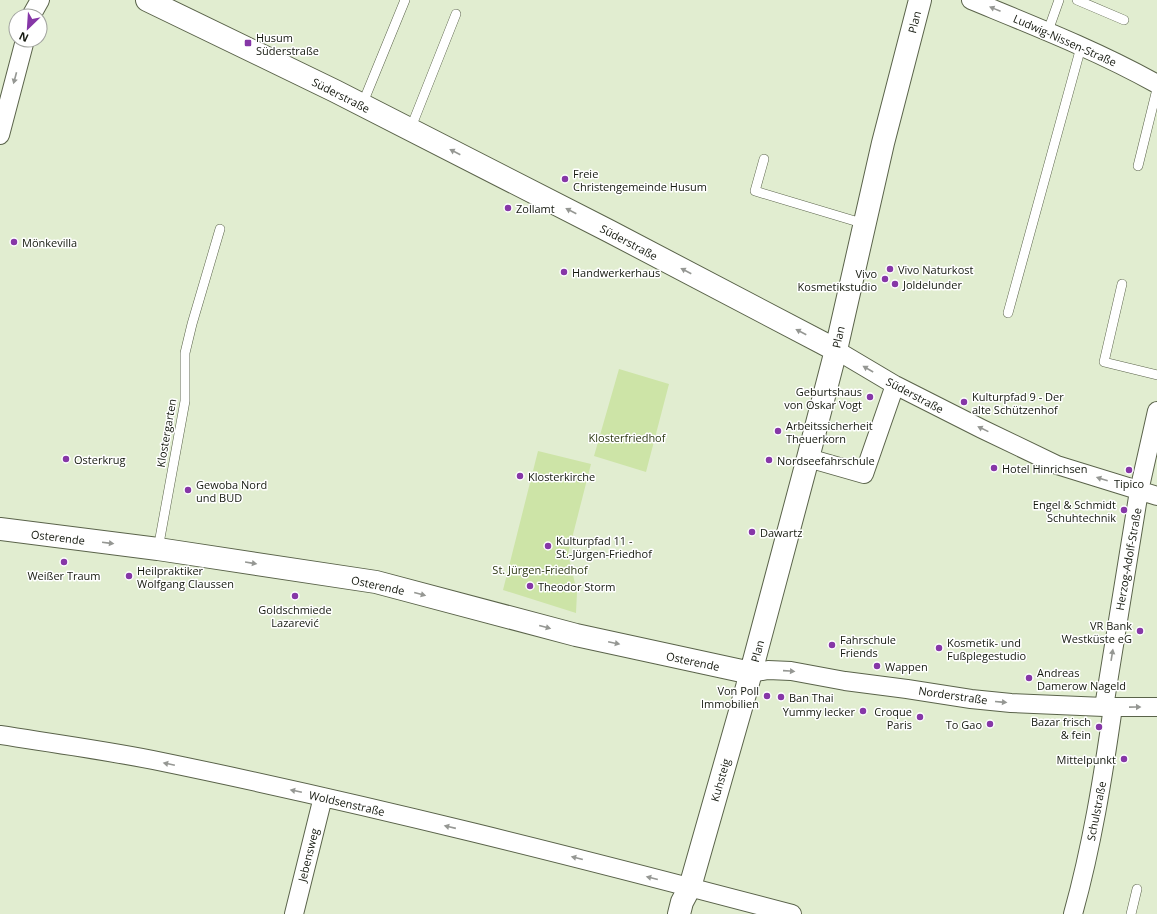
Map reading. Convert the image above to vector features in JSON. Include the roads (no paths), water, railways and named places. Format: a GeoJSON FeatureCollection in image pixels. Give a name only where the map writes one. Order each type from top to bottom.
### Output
{"type":"FeatureCollection","features":[{"type":"Feature","properties":{"kind":"main road","name":"Süderstraße"},"geometry":{"type":"LineString","coordinates":[[147,0],[362,105],[609,230],[836,350]]}},
{"type":"Feature","properties":{"kind":"main road","name":"Plan"},"geometry":{"type":"LineString","coordinates":[[751,673],[836,350],[883,143],[920,0]]}},
{"type":"Feature","properties":{"kind":"main road","name":"Osterende"},"geometry":{"type":"LineString","coordinates":[[0,529],[158,549],[376,582],[576,635],[751,673]]}},
{"type":"Feature","properties":{"kind":"main road","name":"Kuhsteig"},"geometry":{"type":"LineString","coordinates":[[679,914],[682,902],[690,887],[751,673]]}},
{"type":"Feature","properties":{"kind":"street","name":"Ludwig-Nissen-Straße"},"geometry":{"type":"LineString","coordinates":[[972,0],[1048,31],[1123,65],[1157,84]]}},
{"type":"Feature","properties":{"kind":"street"},"geometry":{"type":"LineString","coordinates":[[0,135],[23,48]]}},
{"type":"Feature","properties":{"kind":"street","name":"Süderstraße"},"geometry":{"type":"LineString","coordinates":[[836,350],[895,385],[1057,465],[1157,496]]}},
{"type":"Feature","properties":{"kind":"street"},"geometry":{"type":"LineString","coordinates":[[808,458],[864,474],[895,385]]}},
{"type":"Feature","properties":{"kind":"street","name":"Herzog-Adolf-Straße"},"geometry":{"type":"LineString","coordinates":[[1108,707],[1139,491],[1157,411]]}},
{"type":"Feature","properties":{"kind":"street","name":"Norderstraße"},"geometry":{"type":"LineString","coordinates":[[751,673],[768,670],[791,671],[846,681],[907,688],[971,699],[1011,703],[1108,707],[1157,707]]}},
{"type":"Feature","properties":{"kind":"street","name":"Schulstraße"},"geometry":{"type":"LineString","coordinates":[[1073,914],[1083,878],[1099,800],[1108,707]]}},
{"type":"Feature","properties":{"kind":"street","name":"Woldsenstraße"},"geometry":{"type":"LineString","coordinates":[[0,735],[151,760],[323,797],[481,834],[792,914]]}},
{"type":"Feature","properties":{"kind":"street","name":"Jebensweg"},"geometry":{"type":"LineString","coordinates":[[294,914],[323,797]]}},
{"type":"Feature","properties":{"kind":"lane"},"geometry":{"type":"LineString","coordinates":[[362,105],[405,0]]}},
{"type":"Feature","properties":{"kind":"lane"},"geometry":{"type":"LineString","coordinates":[[1048,31],[1059,0]]}},
{"type":"Feature","properties":{"kind":"lane"},"geometry":{"type":"LineString","coordinates":[[1077,0],[1124,20]]}},
{"type":"Feature","properties":{"kind":"lane"},"geometry":{"type":"LineString","coordinates":[[410,130],[456,14]]}},
{"type":"Feature","properties":{"kind":"lane"},"geometry":{"type":"LineString","coordinates":[[1008,313],[1081,47]]}},
{"type":"Feature","properties":{"kind":"lane"},"geometry":{"type":"LineString","coordinates":[[1138,166],[1157,89]]}},
{"type":"Feature","properties":{"kind":"lane"},"geometry":{"type":"LineString","coordinates":[[764,159],[755,192],[865,224]]}},
{"type":"Feature","properties":{"kind":"lane","name":"Klostergarten"},"geometry":{"type":"LineString","coordinates":[[158,549],[185,401],[185,353],[220,229]]}},
{"type":"Feature","properties":{"kind":"lane"},"geometry":{"type":"LineString","coordinates":[[1122,284],[1104,362],[1157,375]]}},
{"type":"Feature","properties":{"kind":"lane"},"geometry":{"type":"LineString","coordinates":[[1131,914],[1137,889]]}},
{"type":"Feature","properties":{"kind":"place","name":"Husum Süderstraße"},"geometry":{"type":"Point","coordinates":[248,43]}},
{"type":"Feature","properties":{"kind":"place","name":"Freie Christengemeinde Husum"},"geometry":{"type":"Point","coordinates":[565,179]}},
{"type":"Feature","properties":{"kind":"place","name":"Zollamt"},"geometry":{"type":"Point","coordinates":[508,208]}},
{"type":"Feature","properties":{"kind":"place","name":"Mönkevilla"},"geometry":{"type":"Point","coordinates":[14,242]}},
{"type":"Feature","properties":{"kind":"place","name":"Vivo Naturkost"},"geometry":{"type":"Point","coordinates":[890,269]}},
{"type":"Feature","properties":{"kind":"place","name":"Handwerkerhaus"},"geometry":{"type":"Point","coordinates":[564,272]}},
{"type":"Feature","properties":{"kind":"place","name":"Vivo Kosmetikstudio"},"geometry":{"type":"Point","coordinates":[885,279]}},
{"type":"Feature","properties":{"kind":"place","name":"Joldelunder"},"geometry":{"type":"Point","coordinates":[895,284]}},
{"type":"Feature","properties":{"kind":"place","name":"Geburtshaus von Oskar Vogt"},"geometry":{"type":"Point","coordinates":[870,397]}},
{"type":"Feature","properties":{"kind":"place","name":"Kulturpfad 9 - Der alte Schützenhof"},"geometry":{"type":"Point","coordinates":[964,402]}},
{"type":"Feature","properties":{"kind":"place","name":"Arbeitssicherheit Theuerkorn"},"geometry":{"type":"Point","coordinates":[778,431]}},
{"type":"Feature","properties":{"kind":"place","name":"Osterkrug"},"geometry":{"type":"Point","coordinates":[66,459]}},
{"type":"Feature","properties":{"kind":"place","name":"Nordseefahrschule"},"geometry":{"type":"Point","coordinates":[769,460]}},
{"type":"Feature","properties":{"kind":"place","name":"Hotel Hinrichsen"},"geometry":{"type":"Point","coordinates":[994,468]}},
{"type":"Feature","properties":{"kind":"place","name":"Tipico"},"geometry":{"type":"Point","coordinates":[1129,470]}},
{"type":"Feature","properties":{"kind":"place","name":"Klosterkirche"},"geometry":{"type":"Point","coordinates":[520,476]}},
{"type":"Feature","properties":{"kind":"place","name":"Gewoba Nord und BUD"},"geometry":{"type":"Point","coordinates":[188,490]}},
{"type":"Feature","properties":{"kind":"place","name":"Engel & Schmidt Schuhtechnik"},"geometry":{"type":"Point","coordinates":[1124,510]}},
{"type":"Feature","properties":{"kind":"place","name":"Dawartz"},"geometry":{"type":"Point","coordinates":[752,532]}},
{"type":"Feature","properties":{"kind":"place","name":"Kulturpfad 11 - St.-Jürgen-Friedhof"},"geometry":{"type":"Point","coordinates":[548,546]}},
{"type":"Feature","properties":{"kind":"place","name":"Weißer Traum"},"geometry":{"type":"Point","coordinates":[64,562]}},
{"type":"Feature","properties":{"kind":"place","name":"Heilpraktiker Wolfgang Claussen"},"geometry":{"type":"Point","coordinates":[129,576]}},
{"type":"Feature","properties":{"kind":"place","name":"Theodor Storm"},"geometry":{"type":"Point","coordinates":[530,586]}},
{"type":"Feature","properties":{"kind":"place","name":"Goldschmiede Lazarević"},"geometry":{"type":"Point","coordinates":[295,596]}},
{"type":"Feature","properties":{"kind":"place","name":"VR Bank Westküste eG"},"geometry":{"type":"Point","coordinates":[1140,631]}},
{"type":"Feature","properties":{"kind":"place","name":"Fahrschule Friends"},"geometry":{"type":"Point","coordinates":[832,645]}},
{"type":"Feature","properties":{"kind":"place","name":"Kosmetik- und Fußplegestudio"},"geometry":{"type":"Point","coordinates":[939,648]}},
{"type":"Feature","properties":{"kind":"place","name":"Wappen"},"geometry":{"type":"Point","coordinates":[877,666]}},
{"type":"Feature","properties":{"kind":"place","name":"Andreas Damerow Nageld"},"geometry":{"type":"Point","coordinates":[1029,678]}},
{"type":"Feature","properties":{"kind":"place","name":"Von Poll Immobilien"},"geometry":{"type":"Point","coordinates":[767,696]}},
{"type":"Feature","properties":{"kind":"place","name":"Ban Thai"},"geometry":{"type":"Point","coordinates":[781,697]}},
{"type":"Feature","properties":{"kind":"place","name":"Yummy lecker"},"geometry":{"type":"Point","coordinates":[863,711]}},
{"type":"Feature","properties":{"kind":"place","name":"Croque Paris"},"geometry":{"type":"Point","coordinates":[920,717]}},
{"type":"Feature","properties":{"kind":"place","name":"To Gao"},"geometry":{"type":"Point","coordinates":[990,724]}},
{"type":"Feature","properties":{"kind":"place","name":"Bazar frisch & fein"},"geometry":{"type":"Point","coordinates":[1099,727]}},
{"type":"Feature","properties":{"kind":"place","name":"Mittelpunkt"},"geometry":{"type":"Point","coordinates":[1124,759]}},
{"type":"Feature","properties":{"kind":"park label","name":"Klosterfriedhof"},"geometry":{"type":"Point","coordinates":[627,437]}},
{"type":"Feature","properties":{"kind":"park label","name":"St. Jürgen-Friedhof"},"geometry":{"type":"Point","coordinates":[540,569]}}]}
